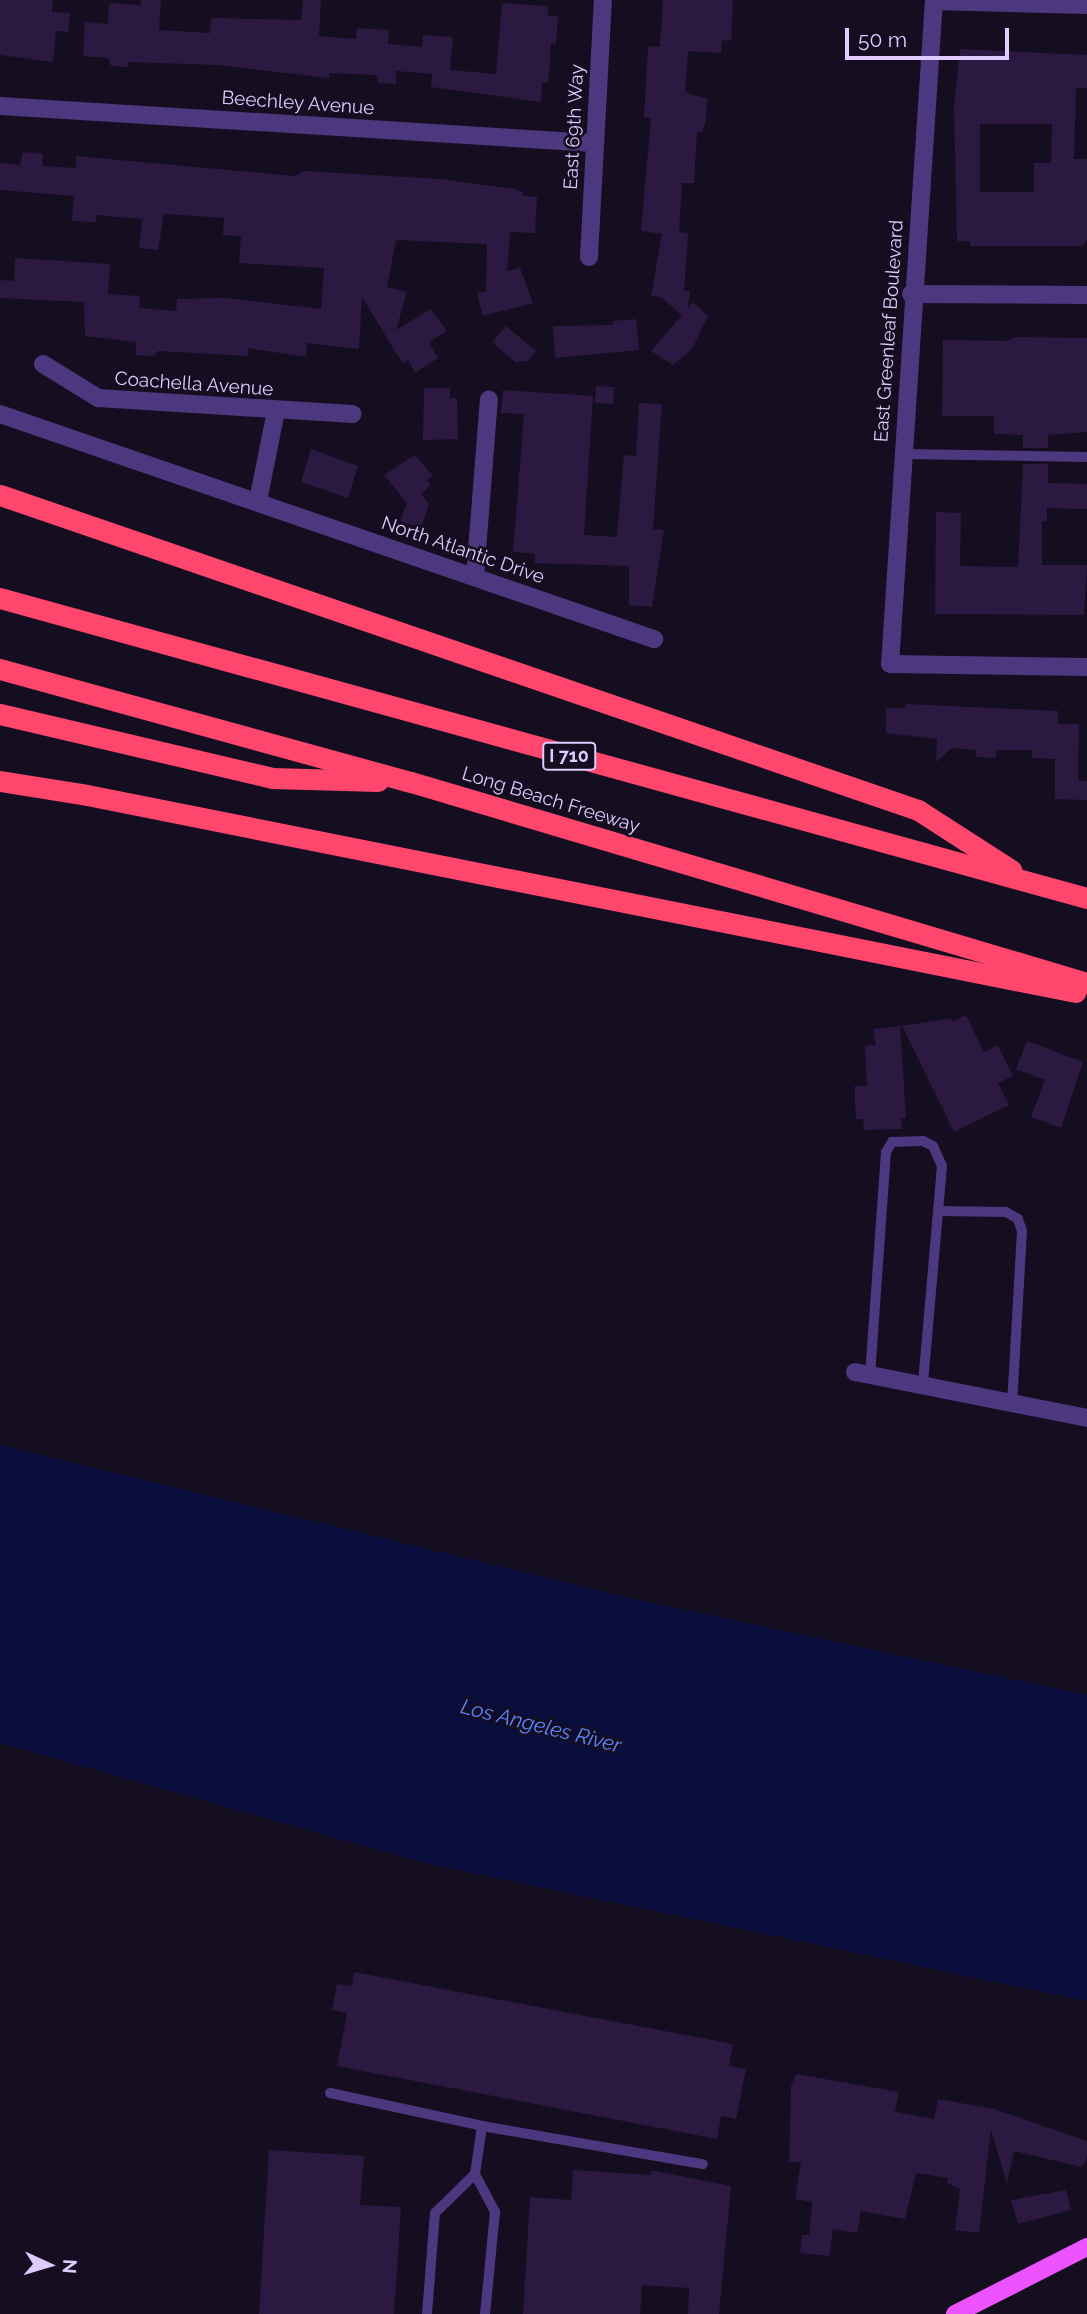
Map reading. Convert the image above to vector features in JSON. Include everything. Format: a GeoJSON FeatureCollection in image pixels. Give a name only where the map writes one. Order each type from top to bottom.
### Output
{"type":"FeatureCollection","features":[{"type":"Feature","properties":{"kind":"highway"},"geometry":{"type":"LineString","coordinates":[[0,495],[918,810],[1028,881]]}},
{"type":"Feature","properties":{"kind":"highway","name":"I 710"},"geometry":{"type":"LineString","coordinates":[[0,597],[1087,898]]}},
{"type":"Feature","properties":{"kind":"highway","name":"Long Beach Freeway"},"geometry":{"type":"LineString","coordinates":[[0,669],[411,782],[1087,983]]}},
{"type":"Feature","properties":{"kind":"highway"},"geometry":{"type":"LineString","coordinates":[[0,714],[272,778],[411,782]]}},
{"type":"Feature","properties":{"kind":"highway"},"geometry":{"type":"LineString","coordinates":[[0,781],[87,795],[1087,994]]}},
{"type":"Feature","properties":{"kind":"main road"},"geometry":{"type":"LineString","coordinates":[[955,2314],[1087,2247]]}},
{"type":"Feature","properties":{"kind":"street","name":"East 69th Way"},"geometry":{"type":"LineString","coordinates":[[589,257],[593,143],[603,0]]}},
{"type":"Feature","properties":{"kind":"street"},"geometry":{"type":"LineString","coordinates":[[934,1],[1087,5]]}},
{"type":"Feature","properties":{"kind":"street","name":"East Greenleaf Boulevard"},"geometry":{"type":"LineString","coordinates":[[934,1],[911,294],[890,664],[1087,667]]}},
{"type":"Feature","properties":{"kind":"street","name":"Beechley Avenue"},"geometry":{"type":"LineString","coordinates":[[0,106],[593,143]]}},
{"type":"Feature","properties":{"kind":"street"},"geometry":{"type":"LineString","coordinates":[[911,294],[1087,295]]}},
{"type":"Feature","properties":{"kind":"street","name":"Coachella Avenue"},"geometry":{"type":"LineString","coordinates":[[43,364],[98,398],[352,414]]}},
{"type":"Feature","properties":{"kind":"street"},"geometry":{"type":"LineString","coordinates":[[475,576],[489,400]]}},
{"type":"Feature","properties":{"kind":"street"},"geometry":{"type":"LineString","coordinates":[[0,414],[258,501],[276,411]]}},
{"type":"Feature","properties":{"kind":"street","name":"North Atlantic Drive"},"geometry":{"type":"LineString","coordinates":[[258,501],[654,639]]}},
{"type":"Feature","properties":{"kind":"street"},"geometry":{"type":"LineString","coordinates":[[862,1373],[1087,1418]]}},
{"type":"Feature","properties":{"kind":"lane"},"geometry":{"type":"LineString","coordinates":[[902,454],[1087,457]]}},
{"type":"Feature","properties":{"kind":"lane"},"geometry":{"type":"LineString","coordinates":[[862,1373],[886,1152],[892,1142],[923,1141],[940,1156],[923,1385]]}},
{"type":"Feature","properties":{"kind":"lane"},"geometry":{"type":"LineString","coordinates":[[938,1211],[1006,1212],[1018,1219],[1022,1231],[1012,1403]]}},
{"type":"Feature","properties":{"kind":"lane"},"geometry":{"type":"LineString","coordinates":[[330,2093],[482,2126],[703,2164]]}},
{"type":"Feature","properties":{"kind":"lane"},"geometry":{"type":"LineString","coordinates":[[482,2126],[475,2174],[495,2213],[485,2314]]}},
{"type":"Feature","properties":{"kind":"lane"},"geometry":{"type":"LineString","coordinates":[[426,2314],[435,2213],[475,2174]]}},
{"type":"Feature","properties":{"kind":"water","name":"Los Angeles River"},"geometry":{"type":"Polygon","coordinates":[[[0,1445],[634,1599],[1087,1695],[1087,2001],[429,1864],[0,1743],[0,1445]]]}},
{"type":"Feature","properties":{"kind":"building"},"geometry":{"type":"Polygon","coordinates":[[[0,0],[53,0],[52,12],[70,13],[68,32],[56,31],[53,62],[0,55],[0,0]]]}},
{"type":"Feature","properties":{"kind":"building"},"geometry":{"type":"Polygon","coordinates":[[[141,0],[161,0],[159,30],[210,33],[211,18],[301,20],[303,0],[321,0],[319,36],[356,39],[357,28],[389,30],[388,44],[422,47],[423,35],[453,37],[450,70],[496,74],[502,3],[548,6],[548,16],[558,16],[556,44],[551,43],[549,76],[547,83],[542,82],[541,102],[431,87],[432,74],[396,71],[396,84],[379,83],[376,75],[330,73],[329,78],[218,65],[128,62],[128,67],[111,66],[108,58],[83,56],[85,22],[108,24],[109,3],[140,5],[141,0]]]}},
{"type":"Feature","properties":{"kind":"building"},"geometry":{"type":"Polygon","coordinates":[[[663,0],[733,0],[731,41],[722,40],[721,53],[688,51],[685,92],[707,99],[706,121],[702,132],[697,132],[694,183],[682,183],[679,232],[688,233],[684,291],[690,291],[688,308],[693,302],[708,316],[692,349],[673,365],[651,351],[682,315],[661,297],[651,296],[662,234],[641,231],[651,118],[644,117],[648,46],[660,47],[663,0]]]}},
{"type":"Feature","properties":{"kind":"building"},"geometry":{"type":"Polygon","coordinates":[[[960,49],[1087,55],[1087,88],[1076,88],[1074,159],[1087,159],[1087,239],[1083,246],[970,246],[970,241],[957,241],[954,106],[960,49]],[[980,124],[980,192],[1034,192],[1034,163],[1051,163],[1052,124],[980,124]]]}},
{"type":"Feature","properties":{"kind":"building"},"geometry":{"type":"Polygon","coordinates":[[[23,152],[43,154],[42,166],[76,168],[76,156],[295,176],[304,171],[440,179],[514,189],[523,192],[523,196],[537,197],[535,233],[510,232],[507,271],[520,268],[533,303],[483,316],[477,293],[486,291],[487,244],[396,240],[387,287],[407,292],[396,330],[431,309],[447,331],[429,342],[438,358],[415,373],[408,360],[404,363],[398,356],[362,297],[359,349],[307,343],[306,357],[248,348],[248,356],[158,351],[154,356],[136,355],[136,342],[85,336],[84,302],[0,298],[0,280],[14,281],[15,258],[110,264],[108,294],[140,296],[139,308],[176,311],[177,299],[225,298],[321,309],[324,268],[239,263],[241,236],[223,235],[224,218],[164,214],[158,250],[139,248],[142,219],[96,215],[96,222],[72,221],[74,196],[0,190],[0,163],[20,165],[23,152]]]}},
{"type":"Feature","properties":{"kind":"building"},"geometry":{"type":"Polygon","coordinates":[[[636,319],[639,350],[555,358],[553,326],[613,325],[612,321],[636,319]]]}},
{"type":"Feature","properties":{"kind":"building"},"geometry":{"type":"Polygon","coordinates":[[[506,326],[536,351],[528,361],[515,362],[492,342],[506,326]]]}},
{"type":"Feature","properties":{"kind":"building"},"geometry":{"type":"Polygon","coordinates":[[[1016,337],[1087,338],[1087,432],[1048,435],[1048,448],[1023,448],[1023,435],[994,434],[994,416],[942,416],[943,340],[1008,341],[1016,337]]]}},
{"type":"Feature","properties":{"kind":"building"},"geometry":{"type":"Polygon","coordinates":[[[596,386],[614,387],[613,404],[595,403],[596,386]]]}},
{"type":"Feature","properties":{"kind":"building"},"geometry":{"type":"Polygon","coordinates":[[[424,388],[450,388],[450,398],[457,398],[458,439],[423,440],[424,388]]]}},
{"type":"Feature","properties":{"kind":"building"},"geometry":{"type":"Polygon","coordinates":[[[503,390],[593,396],[584,535],[617,537],[624,455],[636,456],[639,403],[662,404],[653,529],[664,530],[652,607],[629,605],[629,566],[535,563],[535,554],[513,552],[524,414],[501,413],[503,390]]]}},
{"type":"Feature","properties":{"kind":"building"},"geometry":{"type":"Polygon","coordinates":[[[311,449],[358,466],[348,498],[301,482],[311,449]]]}},
{"type":"Feature","properties":{"kind":"building"},"geometry":{"type":"Polygon","coordinates":[[[415,455],[433,476],[427,480],[431,485],[421,494],[429,504],[421,528],[400,521],[407,503],[384,475],[415,455]]]}},
{"type":"Feature","properties":{"kind":"building"},"geometry":{"type":"Polygon","coordinates":[[[1023,464],[1048,464],[1048,483],[1087,484],[1087,509],[1047,508],[1047,521],[1042,521],[1042,565],[1087,565],[1084,615],[935,614],[936,512],[961,513],[960,566],[1018,567],[1023,464]]]}},
{"type":"Feature","properties":{"kind":"building"},"geometry":{"type":"Polygon","coordinates":[[[906,704],[1058,711],[1058,724],[1079,724],[1078,776],[1079,781],[1087,781],[1087,800],[1055,799],[1055,759],[1032,758],[1032,750],[996,750],[996,758],[976,757],[976,750],[952,748],[936,762],[937,739],[886,733],[886,708],[906,708],[906,704]]]}},
{"type":"Feature","properties":{"kind":"building"},"geometry":{"type":"Polygon","coordinates":[[[966,1015],[984,1052],[998,1045],[1013,1076],[998,1083],[1009,1105],[954,1132],[902,1026],[951,1018],[953,1022],[966,1015]]]}},
{"type":"Feature","properties":{"kind":"building"},"geometry":{"type":"Polygon","coordinates":[[[900,1026],[906,1118],[901,1118],[902,1129],[864,1130],[863,1119],[856,1119],[855,1086],[867,1086],[865,1046],[876,1045],[873,1029],[900,1026]]]}},
{"type":"Feature","properties":{"kind":"building"},"geometry":{"type":"Polygon","coordinates":[[[1027,1041],[1083,1062],[1061,1128],[1031,1117],[1045,1080],[1016,1069],[1027,1041]]]}},
{"type":"Feature","properties":{"kind":"building"},"geometry":{"type":"Polygon","coordinates":[[[354,1972],[733,2044],[729,2066],[746,2069],[736,2119],[721,2116],[717,2139],[337,2066],[347,2013],[332,2010],[337,1984],[352,1986],[354,1972]]]}},
{"type":"Feature","properties":{"kind":"building"},"geometry":{"type":"Polygon","coordinates":[[[796,2074],[899,2092],[895,2112],[934,2119],[938,2099],[994,2109],[1087,2141],[1087,2156],[1082,2167],[1014,2151],[1007,2184],[991,2129],[979,2233],[955,2230],[960,2189],[947,2183],[948,2178],[916,2173],[905,2219],[861,2211],[857,2233],[833,2229],[829,2256],[800,2253],[802,2235],[809,2235],[812,2202],[795,2199],[801,2162],[789,2162],[791,2086],[796,2074]]]}},
{"type":"Feature","properties":{"kind":"building"},"geometry":{"type":"Polygon","coordinates":[[[269,2150],[364,2156],[360,2205],[401,2207],[394,2314],[259,2314],[269,2150]]]}},
{"type":"Feature","properties":{"kind":"building"},"geometry":{"type":"Polygon","coordinates":[[[573,2170],[651,2175],[651,2170],[731,2186],[719,2314],[688,2314],[689,2288],[642,2285],[640,2314],[523,2314],[530,2197],[571,2200],[573,2170]]]}},
{"type":"Feature","properties":{"kind":"building"},"geometry":{"type":"Polygon","coordinates":[[[1066,2190],[1071,2210],[1018,2224],[1011,2200],[1066,2190]]]}}]}
